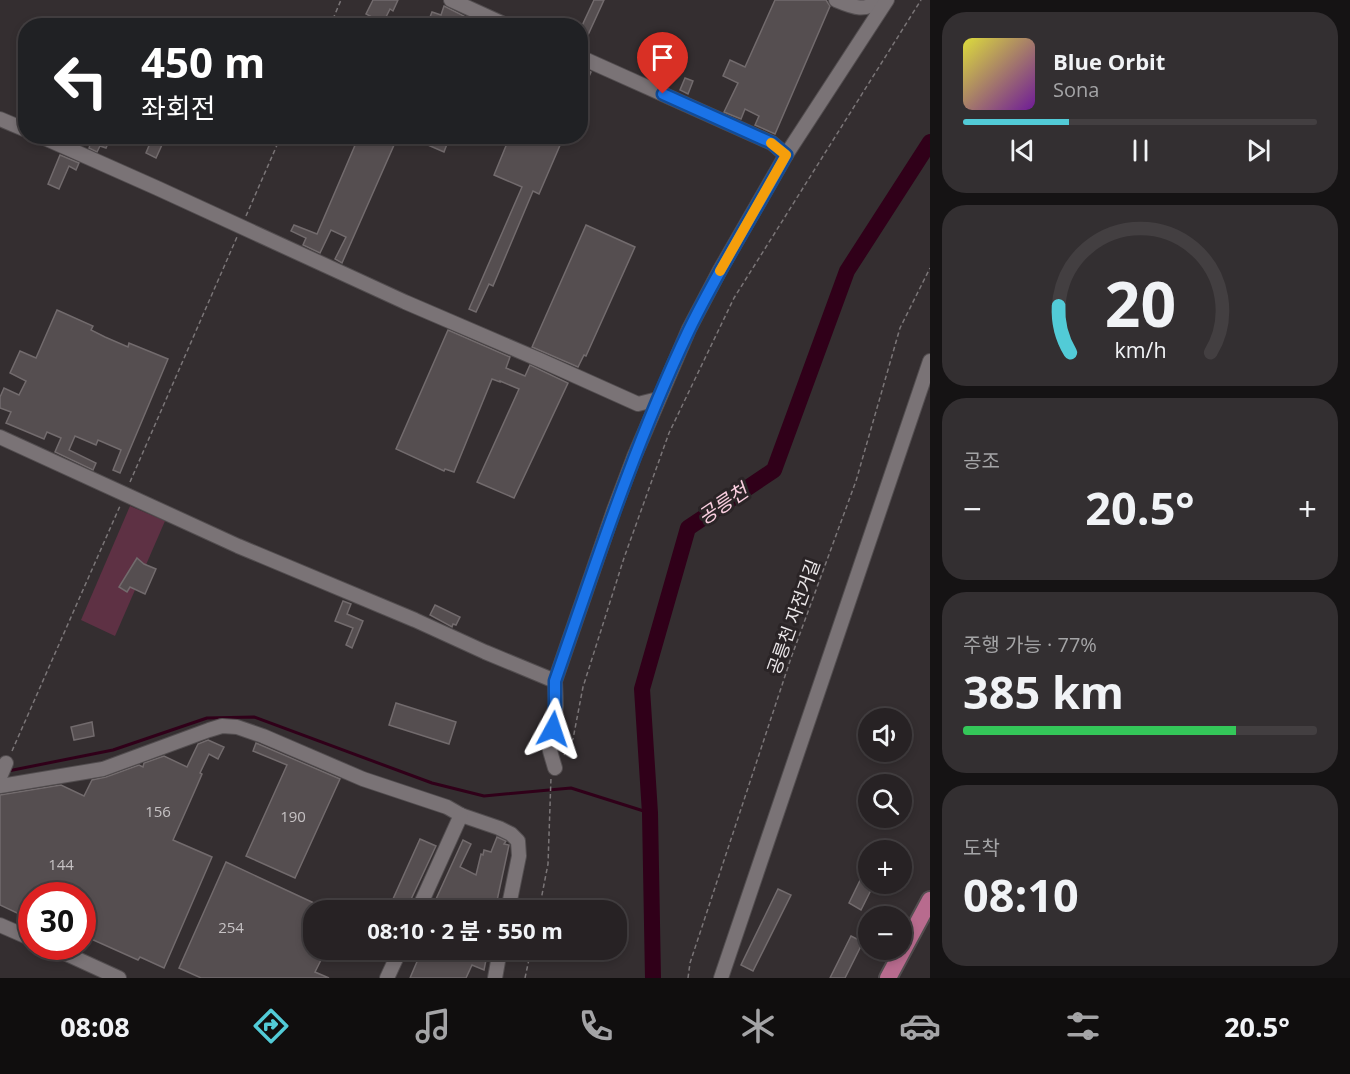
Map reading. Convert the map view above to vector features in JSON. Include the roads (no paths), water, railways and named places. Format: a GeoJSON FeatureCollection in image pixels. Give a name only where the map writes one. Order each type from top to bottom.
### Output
{"type":"FeatureCollection","features":[{"type":"Feature","properties":{"kind":"main road"},"geometry":{"type":"LineString","coordinates":[[888,978],[930,900]]}},
{"type":"Feature","properties":{"kind":"street"},"geometry":{"type":"LineString","coordinates":[[451,0],[490,18]]}},
{"type":"Feature","properties":{"kind":"street"},"geometry":{"type":"LineString","coordinates":[[836,0],[865,9],[882,0]]}},
{"type":"Feature","properties":{"kind":"street"},"geometry":{"type":"LineString","coordinates":[[555,768],[550,751],[555,681],[614,510],[658,399],[694,319],[786,155],[887,0]]}},
{"type":"Feature","properties":{"kind":"street"},"geometry":{"type":"LineString","coordinates":[[588,61],[772,143],[786,155]]}},
{"type":"Feature","properties":{"kind":"street"},"geometry":{"type":"LineString","coordinates":[[0,119],[18,127]]}},
{"type":"Feature","properties":{"kind":"street"},"geometry":{"type":"LineString","coordinates":[[57,144],[405,302],[638,404],[658,399]]}},
{"type":"Feature","properties":{"kind":"street"},"geometry":{"type":"LineString","coordinates":[[721,978],[930,361]]}},
{"type":"Feature","properties":{"kind":"street"},"geometry":{"type":"LineString","coordinates":[[0,437],[238,546],[555,681]]}},
{"type":"Feature","properties":{"kind":"street"},"geometry":{"type":"LineString","coordinates":[[0,786],[103,769],[209,730],[222,726],[237,727],[363,778],[447,807],[461,815],[511,834],[518,842],[519,856],[510,900]]}},
{"type":"Feature","properties":{"kind":"street"},"geometry":{"type":"LineString","coordinates":[[0,777],[5,760]]}},
{"type":"Feature","properties":{"kind":"street"},"geometry":{"type":"LineString","coordinates":[[423,900],[461,815]]}},
{"type":"Feature","properties":{"kind":"street"},"geometry":{"type":"LineString","coordinates":[[0,925],[18,933]]}},
{"type":"Feature","properties":{"kind":"street"},"geometry":{"type":"LineString","coordinates":[[80,960],[119,978]]}},
{"type":"Feature","properties":{"kind":"street"},"geometry":{"type":"LineString","coordinates":[[387,978],[395,960]]}},
{"type":"Feature","properties":{"kind":"street"},"geometry":{"type":"LineString","coordinates":[[495,978],[498,960]]}},
{"type":"Feature","properties":{"kind":"waterway","name":"공릉천"},"geometry":{"type":"LineString","coordinates":[[653,978],[650,813],[642,689],[688,528],[774,470],[847,271],[930,142]]}},
{"type":"Feature","properties":{"kind":"waterway"},"geometry":{"type":"LineString","coordinates":[[8,771],[113,750],[207,718],[254,717],[432,783],[484,796],[571,788],[650,813]]}}]}
